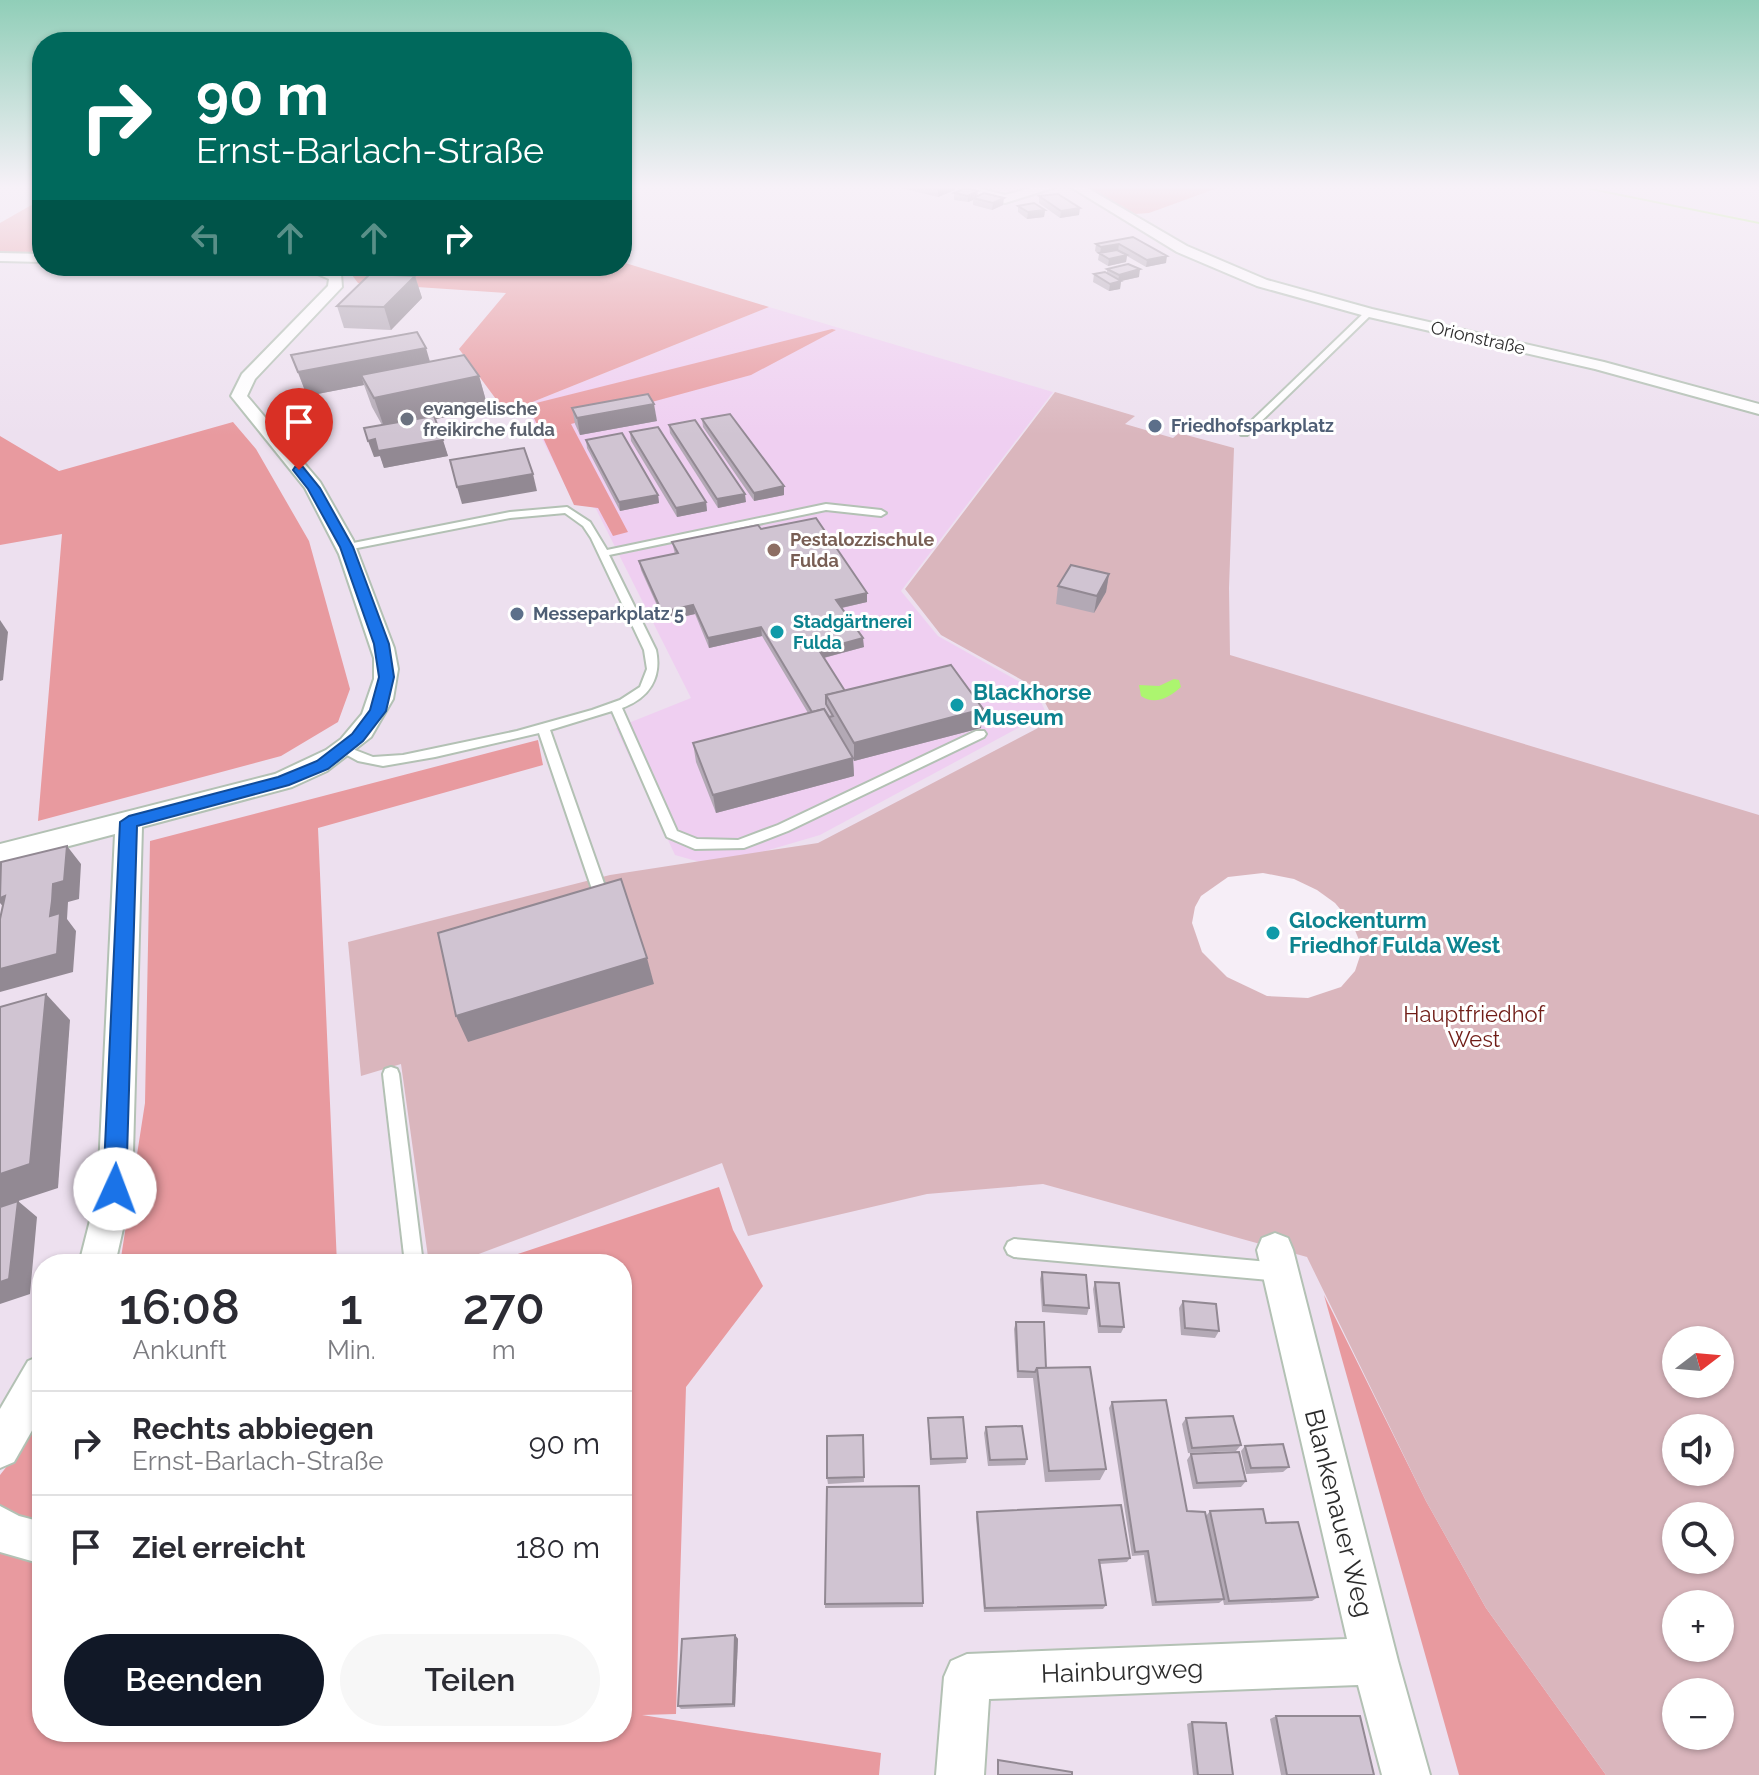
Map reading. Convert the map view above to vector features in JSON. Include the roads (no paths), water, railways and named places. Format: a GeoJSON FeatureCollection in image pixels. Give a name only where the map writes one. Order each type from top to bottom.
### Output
{"type":"FeatureCollection","features":[{"type":"Feature","properties":{"kind":"street","name":"Orionstraße"},"geometry":{"type":"LineString","coordinates":[[1223,269],[1369,313],[1598,365],[1759,409]]}},
{"type":"Feature","properties":{"kind":"street"},"geometry":{"type":"LineString","coordinates":[[0,854],[283,781],[323,765],[357,738],[378,711],[386,677],[382,644],[347,547],[314,488],[239,396],[248,377],[335,287],[335,276]]}},
{"type":"Feature","properties":{"kind":"street"},"geometry":{"type":"LineString","coordinates":[[99,1254],[115,1189],[129,822]]}},
{"type":"Feature","properties":{"kind":"street","name":"Blankenauer Weg"},"geometry":{"type":"LineString","coordinates":[[1278,1261],[1375,1661],[1406,1775]]}},
{"type":"Feature","properties":{"kind":"street"},"geometry":{"type":"LineString","coordinates":[[0,1448],[32,1392]]}},
{"type":"Feature","properties":{"kind":"street"},"geometry":{"type":"LineString","coordinates":[[0,1527],[8,1534],[32,1540]]}},
{"type":"Feature","properties":{"kind":"street","name":"Hainburgweg"},"geometry":{"type":"LineString","coordinates":[[960,1775],[967,1677],[1375,1661]]}},
{"type":"Feature","properties":{"kind":"lane"},"geometry":{"type":"LineString","coordinates":[[1244,433],[1369,313]]}},
{"type":"Feature","properties":{"kind":"lane"},"geometry":{"type":"LineString","coordinates":[[605,553],[826,507],[881,513]]}},
{"type":"Feature","properties":{"kind":"lane"},"geometry":{"type":"LineString","coordinates":[[342,749],[379,762],[419,758],[616,707],[637,697],[651,681],[654,666],[650,650],[605,553],[578,515],[558,509],[510,515],[347,547]]}},
{"type":"Feature","properties":{"kind":"lane"},"geometry":{"type":"LineString","coordinates":[[616,707],[672,834],[695,844],[739,845],[783,828],[980,734]]}},
{"type":"Feature","properties":{"kind":"lane"},"geometry":{"type":"LineString","coordinates":[[543,726],[600,892]]}},
{"type":"Feature","properties":{"kind":"lane"},"geometry":{"type":"LineString","coordinates":[[391,1074],[413,1254]]}},
{"type":"Feature","properties":{"kind":"lane"},"geometry":{"type":"LineString","coordinates":[[1014,1248],[1278,1261]]}},
{"type":"Feature","properties":{"kind":"place","name":"evangelische freikirche fulda"},"geometry":{"type":"Point","coordinates":[407,419]}},
{"type":"Feature","properties":{"kind":"place","name":"Friedhofsparkplatz"},"geometry":{"type":"Point","coordinates":[1155,426]}},
{"type":"Feature","properties":{"kind":"place","name":"Pestalozzischule Fulda"},"geometry":{"type":"Point","coordinates":[774,550]}},
{"type":"Feature","properties":{"kind":"place","name":"Messeparkplatz 5"},"geometry":{"type":"Point","coordinates":[517,614]}},
{"type":"Feature","properties":{"kind":"place","name":"Stadgärtnerei Fulda"},"geometry":{"type":"Point","coordinates":[777,632]}},
{"type":"Feature","properties":{"kind":"place","name":"Blackhorse Museum"},"geometry":{"type":"Point","coordinates":[957,705]}},
{"type":"Feature","properties":{"kind":"place","name":"Glockenturm Friedhof Fulda West"},"geometry":{"type":"Point","coordinates":[1273,933]}},
{"type":"Feature","properties":{"kind":"park label","name":"Hauptfriedhof West"},"geometry":{"type":"Point","coordinates":[1474,1026]}}]}
